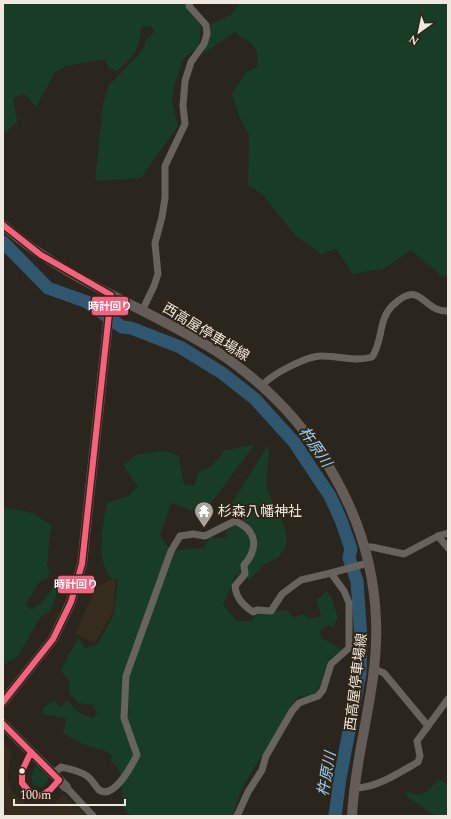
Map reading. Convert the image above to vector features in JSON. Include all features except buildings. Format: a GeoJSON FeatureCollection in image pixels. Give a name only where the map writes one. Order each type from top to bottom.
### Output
{"type":"FeatureCollection","features":[{"type":"Feature","properties":{"kind":"main road","name":"西高屋停車場線"},"geometry":{"type":"LineString","coordinates":[[3,225],[34,250],[70,273],[215,351],[262,386],[299,423],[320,452],[346,498],[364,547],[368,563],[376,620],[372,694],[355,788],[352,816]]}},
{"type":"Feature","properties":{"kind":"main road"},"geometry":{"type":"LineString","coordinates":[[3,702],[53,640],[71,602],[82,564],[111,295]]}},
{"type":"Feature","properties":{"kind":"main road"},"geometry":{"type":"LineString","coordinates":[[3,724],[66,787]]}},
{"type":"Feature","properties":{"kind":"street"},"geometry":{"type":"LineString","coordinates":[[142,311],[158,274],[155,243],[164,205],[165,166],[185,124],[183,106],[185,81],[191,62],[204,44],[207,34],[206,25],[189,6],[190,3]]}},
{"type":"Feature","properties":{"kind":"street"},"geometry":{"type":"LineString","coordinates":[[262,386],[269,379],[310,357],[321,356],[359,359],[372,357],[376,351],[387,311],[401,297],[409,294],[416,295],[440,312],[448,311]]}},
{"type":"Feature","properties":{"kind":"street"},"geometry":{"type":"LineString","coordinates":[[53,774],[61,767],[87,775],[100,790],[105,792],[113,789],[125,776],[137,755],[124,718],[126,676],[171,551],[180,536],[193,534],[205,536],[235,520],[244,524],[252,533],[252,555],[244,565],[245,574],[235,586],[236,593],[246,607],[253,612],[257,610],[271,611],[282,594],[301,580],[368,563]]}},
{"type":"Feature","properties":{"kind":"street"},"geometry":{"type":"LineString","coordinates":[[364,547],[372,547],[404,554],[438,536],[448,533]]}},
{"type":"Feature","properties":{"kind":"street"},"geometry":{"type":"LineString","coordinates":[[438,536],[448,548]]}},
{"type":"Feature","properties":{"kind":"street"},"geometry":{"type":"LineString","coordinates":[[237,816],[248,792],[262,770],[266,756],[292,711],[299,703],[318,696],[323,690],[331,664],[349,648],[348,603],[344,591],[331,573]]}},
{"type":"Feature","properties":{"kind":"street"},"geometry":{"type":"LineString","coordinates":[[374,669],[384,672],[428,726]]}},
{"type":"Feature","properties":{"kind":"street"},"geometry":{"type":"LineString","coordinates":[[355,788],[365,788],[418,762],[420,756],[417,741],[448,699]]}},
{"type":"Feature","properties":{"kind":"street"},"geometry":{"type":"LineString","coordinates":[[66,787],[92,816]]}},
{"type":"Feature","properties":{"kind":"shaded area"},"geometry":{"type":"Polygon","coordinates":[[[113,578],[116,580],[113,612],[95,643],[75,634],[96,587],[113,578]]]}},
{"type":"Feature","properties":{"kind":"shaded area"},"geometry":{"type":"Polygon","coordinates":[[[3,740],[11,751],[8,777],[9,784],[11,790],[19,799],[30,805],[42,807],[54,803],[63,795],[88,816],[3,816],[3,740]]]}},
{"type":"Feature","properties":{"kind":"green space"},"geometry":{"type":"Polygon","coordinates":[[[3,3],[187,3],[187,6],[201,25],[199,46],[183,59],[174,86],[172,101],[178,126],[141,178],[95,181],[103,104],[109,85],[142,51],[147,39],[155,31],[150,26],[141,27],[141,34],[135,52],[117,71],[110,69],[104,59],[67,66],[55,72],[36,107],[25,94],[13,98],[17,121],[7,132],[3,131],[3,3]]]}},
{"type":"Feature","properties":{"kind":"green space"},"geometry":{"type":"Polygon","coordinates":[[[239,3],[448,3],[448,277],[443,277],[411,250],[386,268],[353,274],[336,249],[321,254],[296,236],[262,194],[248,185],[249,136],[238,113],[232,94],[245,73],[257,67],[258,60],[256,50],[250,42],[235,32],[203,54],[210,25],[232,14],[239,3]]]}},
{"type":"Feature","properties":{"kind":"green space"},"geometry":{"type":"Polygon","coordinates":[[[254,445],[208,507],[191,510],[171,503],[160,536],[170,550],[122,694],[135,755],[124,775],[121,775],[117,767],[111,761],[112,755],[80,743],[63,733],[67,718],[42,714],[43,708],[55,701],[61,707],[67,700],[76,710],[86,716],[94,718],[97,713],[93,705],[79,703],[70,694],[69,680],[61,670],[78,638],[85,648],[97,645],[114,614],[118,579],[110,578],[103,560],[101,541],[107,503],[128,496],[138,487],[123,465],[138,454],[166,451],[179,456],[184,485],[195,486],[198,472],[207,469],[225,450],[254,445]]]}},
{"type":"Feature","properties":{"kind":"green space"},"geometry":{"type":"Polygon","coordinates":[[[268,445],[268,491],[283,524],[287,541],[285,549],[279,556],[263,566],[248,581],[245,566],[254,557],[255,533],[239,517],[232,518],[230,506],[268,445]]]}},
{"type":"Feature","properties":{"kind":"green space"},"geometry":{"type":"Polygon","coordinates":[[[3,507],[33,513],[51,525],[47,565],[50,572],[46,579],[39,582],[26,604],[31,610],[39,604],[46,598],[55,582],[57,593],[51,610],[40,618],[18,656],[3,665],[3,507]]]}},
{"type":"Feature","properties":{"kind":"green space"},"geometry":{"type":"Polygon","coordinates":[[[235,525],[247,531],[252,542],[250,555],[241,573],[235,577],[223,605],[237,621],[251,621],[259,612],[287,610],[293,617],[304,614],[309,619],[321,616],[316,598],[321,597],[326,591],[332,598],[338,618],[333,627],[328,625],[319,632],[322,638],[342,650],[329,660],[317,691],[313,695],[307,697],[299,696],[290,707],[239,795],[233,816],[130,816],[123,807],[122,784],[140,755],[127,717],[128,677],[174,552],[203,548],[210,538],[226,538],[227,530],[235,525]]]}},
{"type":"Feature","properties":{"kind":"green space"},"geometry":{"type":"Polygon","coordinates":[[[35,765],[48,777],[48,781],[43,787],[38,787],[33,783],[32,773],[35,765]]]}},
{"type":"Feature","properties":{"kind":"green space"},"geometry":{"type":"Polygon","coordinates":[[[439,779],[448,784],[448,816],[435,816],[405,795],[408,792],[419,795],[428,791],[439,779]]]}},
{"type":"Feature","properties":{"kind":"waterway","name":"杵原川"},"geometry":{"type":"LineString","coordinates":[[3,242],[48,288],[87,302],[122,327],[131,328],[180,347],[222,373],[255,399],[294,442],[330,496],[341,520],[351,549],[349,558],[357,581],[361,639],[360,674],[340,778],[335,816]]}},
{"type":"Feature","properties":{"kind":"transit line","name":"時計回り"},"geometry":{"type":"LineString","coordinates":[[3,225],[41,255],[111,295],[82,564],[71,602],[53,639],[3,702]]}},
{"type":"Feature","properties":{"kind":"transit line","name":"時計回り"},"geometry":{"type":"LineString","coordinates":[[3,724],[31,752]]}},
{"type":"Feature","properties":{"kind":"transit line","name":"時計回り"},"geometry":{"type":"LineString","coordinates":[[31,752],[59,780],[50,790],[41,796],[31,794],[22,783],[22,771],[31,752]]}},
{"type":"Feature","properties":{"kind":"place","name":"杉森八幡神社"},"geometry":{"type":"Point","coordinates":[204,528]}}]}
